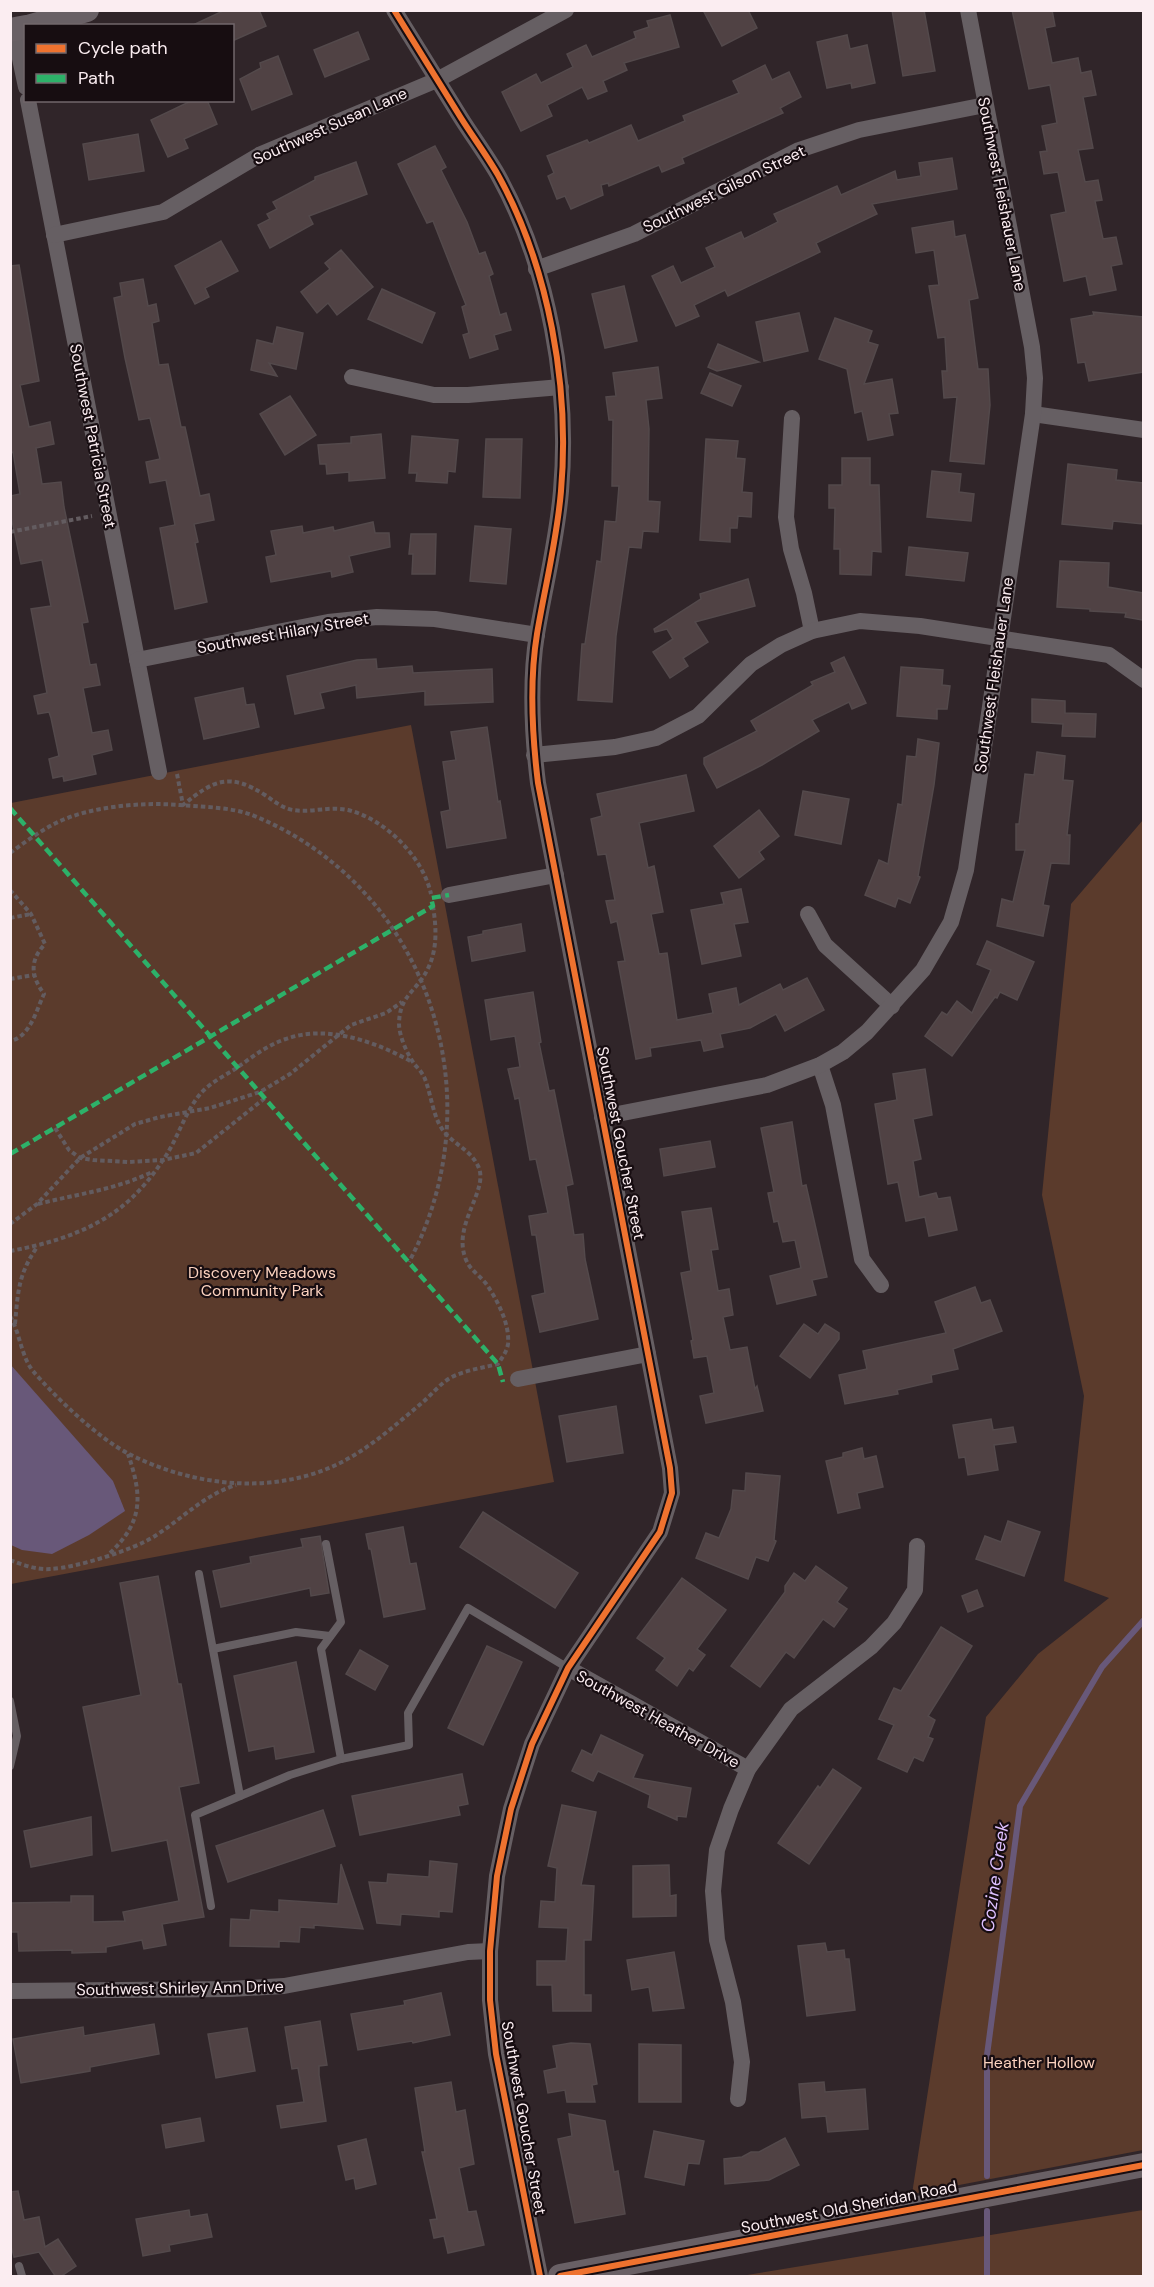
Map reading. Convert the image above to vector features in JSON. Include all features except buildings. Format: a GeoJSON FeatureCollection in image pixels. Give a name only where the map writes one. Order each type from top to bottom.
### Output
{"type":"FeatureCollection","features":[{"type":"Feature","properties":{"kind":"main road"},"geometry":{"type":"LineString","coordinates":[[35,24],[87,10]]}},
{"type":"Feature","properties":{"kind":"main road","name":"Southwest Old Sheridan Road"},"geometry":{"type":"LineString","coordinates":[[560,2277],[1143,2165]]}},
{"type":"Feature","properties":{"kind":"street","name":"Southwest Goucher Street"},"geometry":{"type":"LineString","coordinates":[[394,10],[498,176],[520,224],[551,321],[561,387],[564,434],[555,547],[537,635],[532,702],[534,755],[670,1468],[672,1492],[660,1532],[568,1668],[532,1744],[511,1809],[497,1876],[490,1951],[490,2000],[496,2054],[540,2277]]}},
{"type":"Feature","properties":{"kind":"street","name":"Southwest Susan Lane"},"geometry":{"type":"LineString","coordinates":[[54,235],[163,212],[282,144],[437,80],[566,10]]}},
{"type":"Feature","properties":{"kind":"street","name":"Southwest Fleishauer Lane"},"geometry":{"type":"LineString","coordinates":[[602,1117],[766,1085],[819,1065],[843,1052],[867,1032],[922,970],[951,922],[966,870],[1033,414],[1035,378],[1032,347],[968,10]]}},
{"type":"Feature","properties":{"kind":"street"},"geometry":{"type":"LineString","coordinates":[[20,28],[24,67]]}},
{"type":"Feature","properties":{"kind":"street","name":"Southwest Patricia Street"},"geometry":{"type":"LineString","coordinates":[[28,102],[159,772]]}},
{"type":"Feature","properties":{"kind":"street","name":"Southwest Gilson Street"},"geometry":{"type":"LineString","coordinates":[[536,269],[634,234],[799,150],[860,130],[985,105]]}},
{"type":"Feature","properties":{"kind":"street"},"geometry":{"type":"LineString","coordinates":[[352,377],[434,395],[468,395],[561,387]]}},
{"type":"Feature","properties":{"kind":"street"},"geometry":{"type":"LineString","coordinates":[[1033,414],[1143,430]]}},
{"type":"Feature","properties":{"kind":"street"},"geometry":{"type":"LineString","coordinates":[[792,418],[786,518],[791,549],[812,631]]}},
{"type":"Feature","properties":{"kind":"street","name":"Southwest Hilary Street"},"geometry":{"type":"LineString","coordinates":[[137,660],[328,622],[377,616],[435,619],[537,635]]}},
{"type":"Feature","properties":{"kind":"street"},"geometry":{"type":"LineString","coordinates":[[534,755],[615,747],[656,738],[698,716],[751,664],[781,645],[812,631],[860,621],[920,626],[1108,655],[1143,680]]}},
{"type":"Feature","properties":{"kind":"street"},"geometry":{"type":"LineString","coordinates":[[449,895],[556,875]]}},
{"type":"Feature","properties":{"kind":"street"},"geometry":{"type":"LineString","coordinates":[[808,914],[825,945],[892,1006]]}},
{"type":"Feature","properties":{"kind":"street"},"geometry":{"type":"LineString","coordinates":[[819,1065],[833,1105],[862,1259],[881,1285]]}},
{"type":"Feature","properties":{"kind":"street"},"geometry":{"type":"LineString","coordinates":[[518,1379],[648,1354]]}},
{"type":"Feature","properties":{"kind":"street"},"geometry":{"type":"LineString","coordinates":[[738,2099],[742,2062],[733,2002],[717,1940],[713,1891],[717,1850],[747,1769],[791,1709],[871,1647],[894,1623],[915,1590],[917,1546]]}},
{"type":"Feature","properties":{"kind":"street","name":"Southwest Heather Drive"},"geometry":{"type":"LineString","coordinates":[[568,1668],[747,1769]]}},
{"type":"Feature","properties":{"kind":"street","name":"Southwest Shirley Ann Drive"},"geometry":{"type":"LineString","coordinates":[[10,1991],[230,1989],[284,1986],[468,1952],[490,1951]]}},
{"type":"Feature","properties":{"kind":"lane"},"geometry":{"type":"LineString","coordinates":[[326,1544],[340,1622],[321,1649],[341,1759]]}},
{"type":"Feature","properties":{"kind":"lane"},"geometry":{"type":"LineString","coordinates":[[199,1574],[240,1796]]}},
{"type":"Feature","properties":{"kind":"lane"},"geometry":{"type":"LineString","coordinates":[[211,1906],[195,1815],[290,1775],[341,1759],[410,1744],[408,1713],[468,1608],[568,1668]]}},
{"type":"Feature","properties":{"kind":"lane"},"geometry":{"type":"LineString","coordinates":[[213,1649],[296,1632],[330,1636]]}},
{"type":"Feature","properties":{"kind":"lane"},"geometry":{"type":"LineString","coordinates":[[10,1701],[17,1736],[10,1766]]}},
{"type":"Feature","properties":{"kind":"lane"},"geometry":{"type":"LineString","coordinates":[[19,2266],[22,2277]]}},
{"type":"Feature","properties":{"kind":"path"},"geometry":{"type":"LineString","coordinates":[[10,532],[108,513]]}},
{"type":"Feature","properties":{"kind":"path"},"geometry":{"type":"LineString","coordinates":[[159,772],[177,773],[183,805]]}},
{"type":"Feature","properties":{"kind":"path"},"geometry":{"type":"LineString","coordinates":[[183,805],[207,786],[225,781],[240,782],[291,810],[309,811],[332,808],[348,810],[371,819],[402,843],[428,882],[431,898]]}},
{"type":"Feature","properties":{"kind":"path"},"geometry":{"type":"LineString","coordinates":[[10,853],[58,822],[88,812],[160,803],[208,806],[250,815],[296,837],[343,871],[375,903],[393,929],[421,980],[440,1033],[445,1064],[448,1098],[447,1136],[438,1191],[428,1224],[409,1262]]}},
{"type":"Feature","properties":{"kind":"path"},"geometry":{"type":"LineString","coordinates":[[10,890],[31,914],[45,944],[33,962],[33,975],[44,994],[28,1029],[19,1039],[10,1041]]}},
{"type":"Feature","properties":{"kind":"path"},"geometry":{"type":"LineString","coordinates":[[10,1224],[37,1204],[80,1158],[135,1124],[160,1117],[187,1114],[243,1098],[269,1087],[308,1060],[335,1035],[351,1025],[387,1013],[402,1001],[421,980],[430,965],[437,936],[433,906]]}},
{"type":"Feature","properties":{"kind":"path"},"geometry":{"type":"LineString","coordinates":[[10,918],[31,914]]}},
{"type":"Feature","properties":{"kind":"path"},"geometry":{"type":"LineString","coordinates":[[10,979],[33,975]]}},
{"type":"Feature","properties":{"kind":"path"},"geometry":{"type":"LineString","coordinates":[[10,1560],[48,1570],[68,1567],[132,1548],[153,1538],[200,1502],[219,1491],[238,1485],[276,1482],[316,1473],[350,1458],[377,1441],[449,1378],[498,1364],[508,1346],[508,1329],[487,1284],[472,1270],[465,1257],[461,1237],[465,1220],[481,1182],[479,1167],[471,1156],[447,1136],[439,1124],[425,1077],[413,1062],[400,1035],[402,1001]]}},
{"type":"Feature","properties":{"kind":"path"},"geometry":{"type":"LineString","coordinates":[[10,1251],[38,1246],[74,1234],[120,1208],[164,1160],[187,1114],[202,1092],[267,1047],[288,1038],[314,1034],[335,1035],[362,1038],[413,1062]]}},
{"type":"Feature","properties":{"kind":"path"},"geometry":{"type":"LineString","coordinates":[[55,1128],[69,1150],[80,1158],[128,1162],[164,1160],[196,1154],[265,1098]]}},
{"type":"Feature","properties":{"kind":"path"},"geometry":{"type":"LineString","coordinates":[[37,1204],[97,1192],[155,1170]]}},
{"type":"Feature","properties":{"kind":"path"},"geometry":{"type":"LineString","coordinates":[[15,1324],[18,1288],[24,1266],[38,1246]]}},
{"type":"Feature","properties":{"kind":"path"},"geometry":{"type":"LineString","coordinates":[[10,1316],[31,1368],[96,1431],[128,1453],[177,1473],[238,1485]]}},
{"type":"Feature","properties":{"kind":"path"},"geometry":{"type":"LineString","coordinates":[[107,1555],[115,1548],[135,1520],[139,1504],[137,1480],[128,1453]]}},
{"type":"Feature","properties":{"kind":"green space","name":"Discovery Meadows Community Park"},"geometry":{"type":"Polygon","coordinates":[[[411,725],[554,1482],[11,1584],[11,803],[411,725]]]}},
{"type":"Feature","properties":{"kind":"green space","name":"Heather Hollow"},"geometry":{"type":"Polygon","coordinates":[[[1143,820],[1143,2150],[912,2194],[986,1717],[1038,1654],[1109,1598],[1064,1581],[1084,1396],[1042,1195],[1071,904],[1143,820]]]}},
{"type":"Feature","properties":{"kind":"green space"},"geometry":{"type":"Polygon","coordinates":[[[1143,2210],[1143,2276],[741,2276],[1143,2210]]]}},
{"type":"Feature","properties":{"kind":"shaded area"},"geometry":{"type":"Polygon","coordinates":[[[10,1364],[113,1481],[125,1511],[89,1535],[52,1554],[22,1550],[11,1545],[10,1364]]]}},
{"type":"Feature","properties":{"kind":"waterway","name":"Cozine Creek"},"geometry":{"type":"LineString","coordinates":[[987,2176],[987,2055],[1020,1806],[1102,1667],[1144,1620]]}},
{"type":"Feature","properties":{"kind":"waterway","name":"Cozine Creek"},"geometry":{"type":"LineString","coordinates":[[987,2211],[987,2276]]}},
{"type":"Feature","properties":{"kind":"marked path"},"geometry":{"type":"LineString","coordinates":[[10,808],[498,1364],[503,1382]]}},
{"type":"Feature","properties":{"kind":"marked path"},"geometry":{"type":"LineString","coordinates":[[10,1154],[433,906],[431,898],[449,895]]}},
{"type":"Feature","properties":{"kind":"cycle path"},"geometry":{"type":"LineString","coordinates":[[394,10],[498,175],[516,211],[531,249],[552,328],[562,411],[563,451],[557,527],[534,652],[532,708],[536,765],[670,1468],[672,1493],[660,1532],[568,1668],[532,1744],[511,1809],[497,1876],[490,1951],[490,2000],[496,2054],[540,2276]]}},
{"type":"Feature","properties":{"kind":"cycle path"},"geometry":{"type":"LineString","coordinates":[[560,2276],[1144,2165]]}}]}
